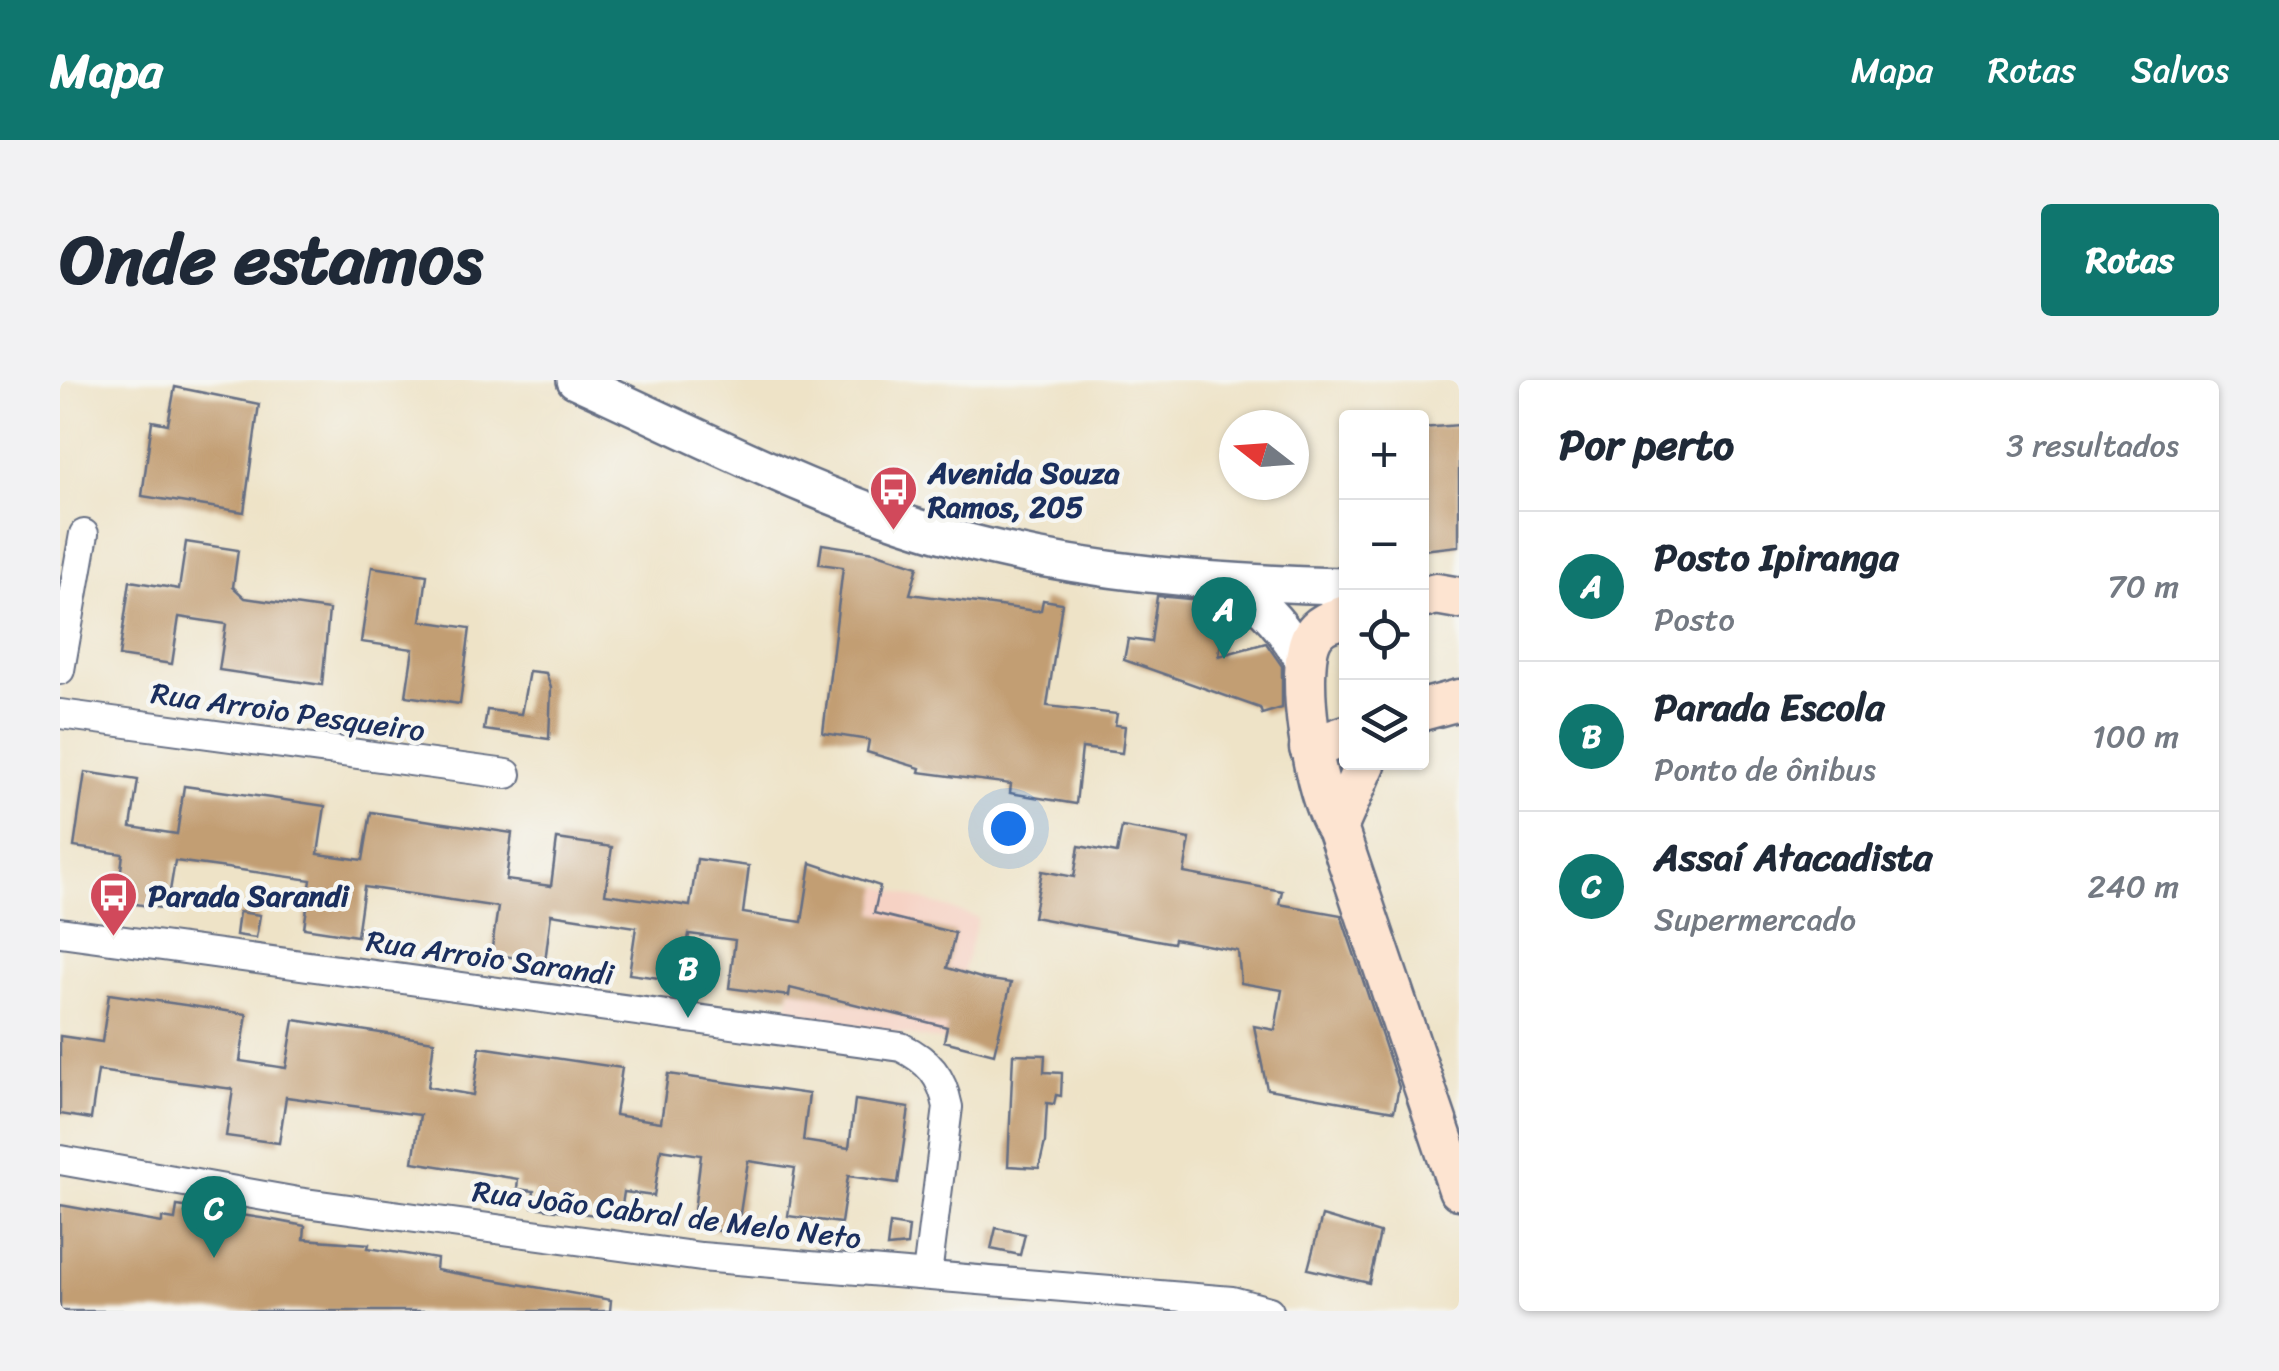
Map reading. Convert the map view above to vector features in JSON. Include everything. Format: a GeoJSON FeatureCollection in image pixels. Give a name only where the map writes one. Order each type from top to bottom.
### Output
{"type":"FeatureCollection","features":[{"type":"Feature","properties":{"kind":"main road"},"geometry":{"type":"LineString","coordinates":[[1339,618],[1322,624],[1311,638],[1306,663],[1328,742],[1329,817],[1337,828],[1459,1189]]}},
{"type":"Feature","properties":{"kind":"main road"},"geometry":{"type":"LineString","coordinates":[[1337,828],[1362,770]]}},
{"type":"Feature","properties":{"kind":"street"},"geometry":{"type":"LineString","coordinates":[[575,380],[789,478],[956,538],[1050,559],[1234,584],[1339,586]]}},
{"type":"Feature","properties":{"kind":"street"},"geometry":{"type":"LineString","coordinates":[[60,670],[84,534]]}},
{"type":"Feature","properties":{"kind":"street"},"geometry":{"type":"LineString","coordinates":[[1234,584],[1266,607],[1306,663]]}},
{"type":"Feature","properties":{"kind":"street","name":"Rua Arroio Pesqueiro"},"geometry":{"type":"LineString","coordinates":[[60,714],[507,774]]}},
{"type":"Feature","properties":{"kind":"street","name":"Rua Arroio Sarandi"},"geometry":{"type":"LineString","coordinates":[[60,932],[902,1047],[931,1065],[944,1086],[948,1107],[927,1275]]}},
{"type":"Feature","properties":{"kind":"street","name":"Rua João Cabral de Melo Neto"},"geometry":{"type":"LineString","coordinates":[[60,1160],[298,1202],[701,1258],[1232,1302],[1269,1311]]}},
{"type":"Feature","properties":{"kind":"shaded area"},"geometry":{"type":"Polygon","coordinates":[[[811,863],[978,918],[944,1041],[787,1014],[811,863]]]}},
{"type":"Feature","properties":{"kind":"building"},"geometry":{"type":"Polygon","coordinates":[[[175,387],[259,404],[244,512],[142,496],[152,421],[168,424],[175,387]]]}},
{"type":"Feature","properties":{"kind":"building"},"geometry":{"type":"Polygon","coordinates":[[[1459,425],[1459,546],[1429,549],[1429,427],[1459,425]]]}},
{"type":"Feature","properties":{"kind":"building"},"geometry":{"type":"Polygon","coordinates":[[[186,542],[238,550],[233,587],[245,598],[329,610],[322,685],[219,670],[226,624],[179,617],[172,664],[119,656],[130,581],[179,589],[186,542]]]}},
{"type":"Feature","properties":{"kind":"building"},"geometry":{"type":"Polygon","coordinates":[[[822,544],[874,552],[918,566],[910,594],[1036,611],[1041,610],[1043,600],[1062,603],[1047,706],[1117,714],[1115,725],[1125,726],[1122,753],[1082,748],[1076,804],[1010,793],[1011,784],[919,772],[920,768],[867,752],[869,740],[823,733],[843,567],[819,564],[822,544]]]}},
{"type":"Feature","properties":{"kind":"building"},"geometry":{"type":"Polygon","coordinates":[[[372,567],[427,575],[421,621],[470,628],[460,704],[406,696],[413,649],[361,642],[372,567]]]}},
{"type":"Feature","properties":{"kind":"building"},"geometry":{"type":"Polygon","coordinates":[[[1157,596],[1226,605],[1219,656],[1266,643],[1282,666],[1282,708],[1262,714],[1260,708],[1124,660],[1128,639],[1151,642],[1157,596]]]}},
{"type":"Feature","properties":{"kind":"building"},"geometry":{"type":"Polygon","coordinates":[[[529,671],[546,673],[551,688],[549,739],[484,730],[487,710],[521,714],[529,671]]]}},
{"type":"Feature","properties":{"kind":"building"},"geometry":{"type":"Polygon","coordinates":[[[85,772],[138,780],[131,827],[177,834],[184,786],[271,798],[325,806],[318,854],[363,860],[371,812],[512,833],[506,880],[551,886],[557,839],[612,847],[605,894],[690,906],[697,859],[749,866],[743,913],[802,922],[811,863],[880,886],[874,913],[955,933],[947,968],[1011,983],[994,1054],[944,1041],[947,1027],[790,988],[789,996],[729,988],[735,940],[689,934],[682,981],[629,974],[636,927],[551,914],[545,962],[491,954],[498,907],[364,887],[357,936],[304,928],[311,880],[175,861],[167,909],[117,901],[123,854],[74,847],[85,772]]]}},
{"type":"Feature","properties":{"kind":"building"},"geometry":{"type":"Polygon","coordinates":[[[1122,827],[1190,839],[1184,873],[1282,891],[1279,904],[1341,915],[1399,1087],[1394,1111],[1267,1089],[1254,1026],[1275,1030],[1282,990],[1241,983],[1238,951],[1033,917],[1042,871],[1074,877],[1079,846],[1117,853],[1122,827]]]}},
{"type":"Feature","properties":{"kind":"building"},"geometry":{"type":"Polygon","coordinates":[[[239,912],[260,915],[256,938],[236,935],[239,912]]]}},
{"type":"Feature","properties":{"kind":"building"},"geometry":{"type":"Polygon","coordinates":[[[109,994],[247,1014],[240,1061],[286,1068],[294,1020],[434,1041],[428,1087],[473,1095],[480,1047],[622,1068],[615,1115],[661,1122],[668,1074],[809,1094],[803,1141],[849,1148],[855,1100],[909,1108],[898,1183],[848,1176],[841,1223],[788,1216],[795,1168],[748,1161],[737,1233],[692,1227],[701,1155],[661,1149],[654,1196],[624,1192],[620,1218],[532,1207],[534,1191],[517,1189],[518,1179],[413,1162],[420,1115],[286,1097],[279,1143],[226,1136],[233,1089],[98,1071],[91,1119],[60,1114],[60,1036],[102,1042],[109,994]]]}},
{"type":"Feature","properties":{"kind":"building"},"geometry":{"type":"Polygon","coordinates":[[[1013,1054],[1045,1055],[1044,1072],[1062,1073],[1061,1096],[1056,1095],[1054,1104],[1047,1103],[1039,1168],[1008,1166],[1013,1054]]]}},
{"type":"Feature","properties":{"kind":"building"},"geometry":{"type":"Polygon","coordinates":[[[60,1205],[162,1223],[162,1218],[175,1220],[177,1206],[305,1226],[304,1239],[369,1244],[368,1248],[437,1259],[436,1270],[611,1300],[610,1311],[60,1311],[60,1205]]]}},
{"type":"Feature","properties":{"kind":"building"},"geometry":{"type":"Polygon","coordinates":[[[1322,1216],[1380,1233],[1369,1283],[1308,1269],[1322,1216]]]}},
{"type":"Feature","properties":{"kind":"building"},"geometry":{"type":"Polygon","coordinates":[[[890,1224],[909,1227],[907,1245],[887,1247],[890,1224]]]}},
{"type":"Feature","properties":{"kind":"building"},"geometry":{"type":"Polygon","coordinates":[[[996,1228],[1025,1234],[1020,1255],[991,1249],[996,1228]]]}},
{"type":"Feature","properties":{"kind":"place","name":"Avenida Souza Ramos, 205"},"geometry":{"type":"Point","coordinates":[893,532]}},
{"type":"Feature","properties":{"kind":"place","name":"Posto Ipiranga"},"geometry":{"type":"Point","coordinates":[1224,659]}},
{"type":"Feature","properties":{"kind":"place","name":"Parada Sarandi"},"geometry":{"type":"Point","coordinates":[113,938]}},
{"type":"Feature","properties":{"kind":"place","name":"Parada Escola"},"geometry":{"type":"Point","coordinates":[688,1018]}},
{"type":"Feature","properties":{"kind":"place","name":"Assaí Atacadista"},"geometry":{"type":"Point","coordinates":[214,1258]}}]}
